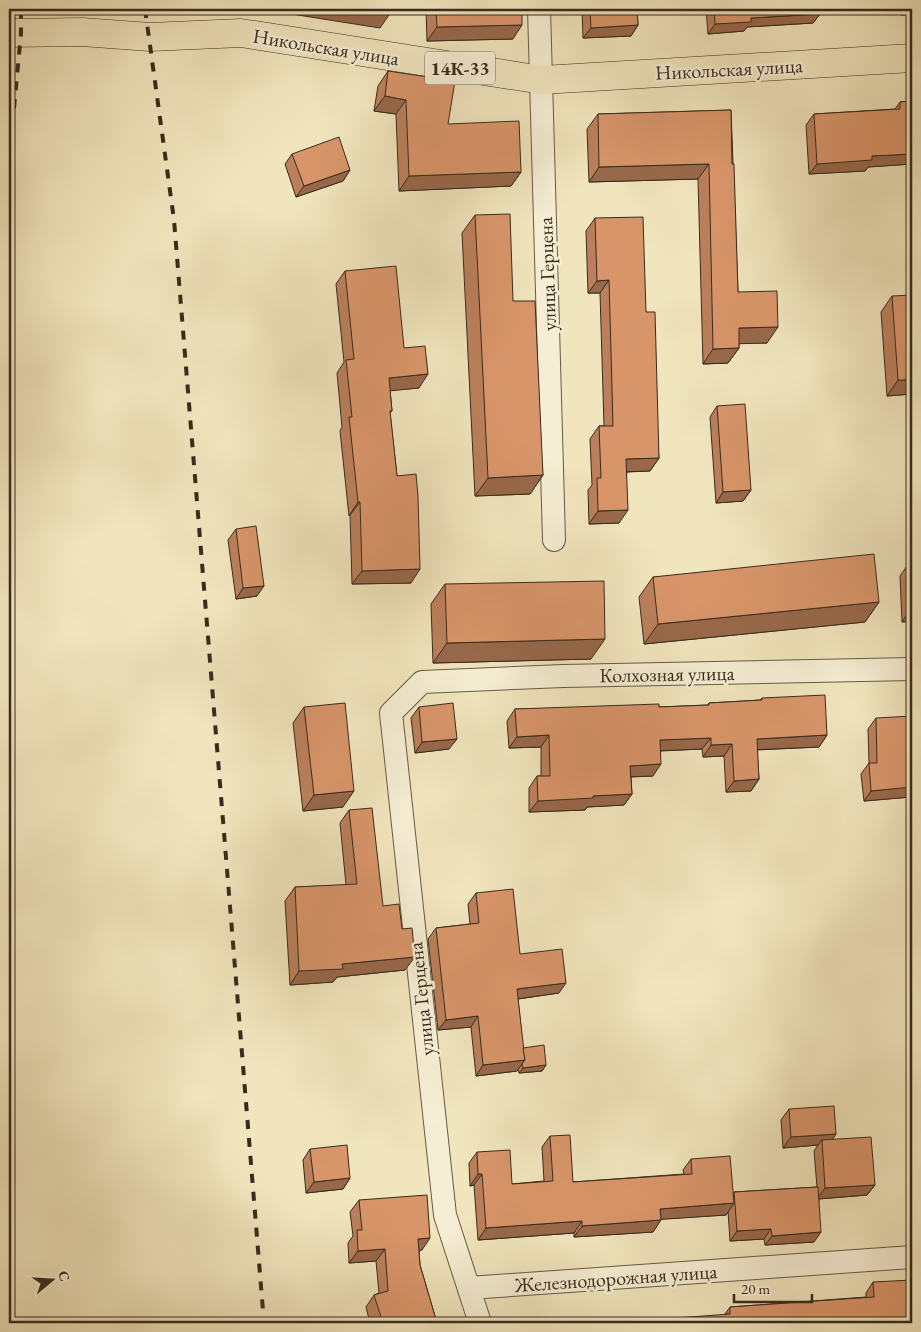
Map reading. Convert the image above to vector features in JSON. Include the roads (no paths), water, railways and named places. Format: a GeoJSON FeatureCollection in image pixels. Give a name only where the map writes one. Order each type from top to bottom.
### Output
{"type":"FeatureCollection","features":[{"type":"Feature","properties":{"kind":"main road","name":"Никольская улица"},"geometry":{"type":"LineString","coordinates":[[9,33],[82,32],[150,37],[241,33],[542,80],[912,58]]}},
{"type":"Feature","properties":{"kind":"street","name":"улица Герцена"},"geometry":{"type":"LineString","coordinates":[[539,9],[554,540]]}},
{"type":"Feature","properties":{"kind":"street","name":"Колхозная улица"},"geometry":{"type":"LineString","coordinates":[[422,682],[563,676],[912,669]]}},
{"type":"Feature","properties":{"kind":"street","name":"улица Герцена"},"geometry":{"type":"LineString","coordinates":[[422,682],[391,712],[445,1216],[480,1323]]}},
{"type":"Feature","properties":{"kind":"street","name":"Железнодорожная улица"},"geometry":{"type":"LineString","coordinates":[[469,1288],[912,1257]]}},
{"type":"Feature","properties":{"kind":"railway"},"geometry":{"type":"LineString","coordinates":[[9,162],[21,33],[21,9]]}},
{"type":"Feature","properties":{"kind":"railway"},"geometry":{"type":"LineString","coordinates":[[145,9],[174,220],[264,1323]]}}]}
